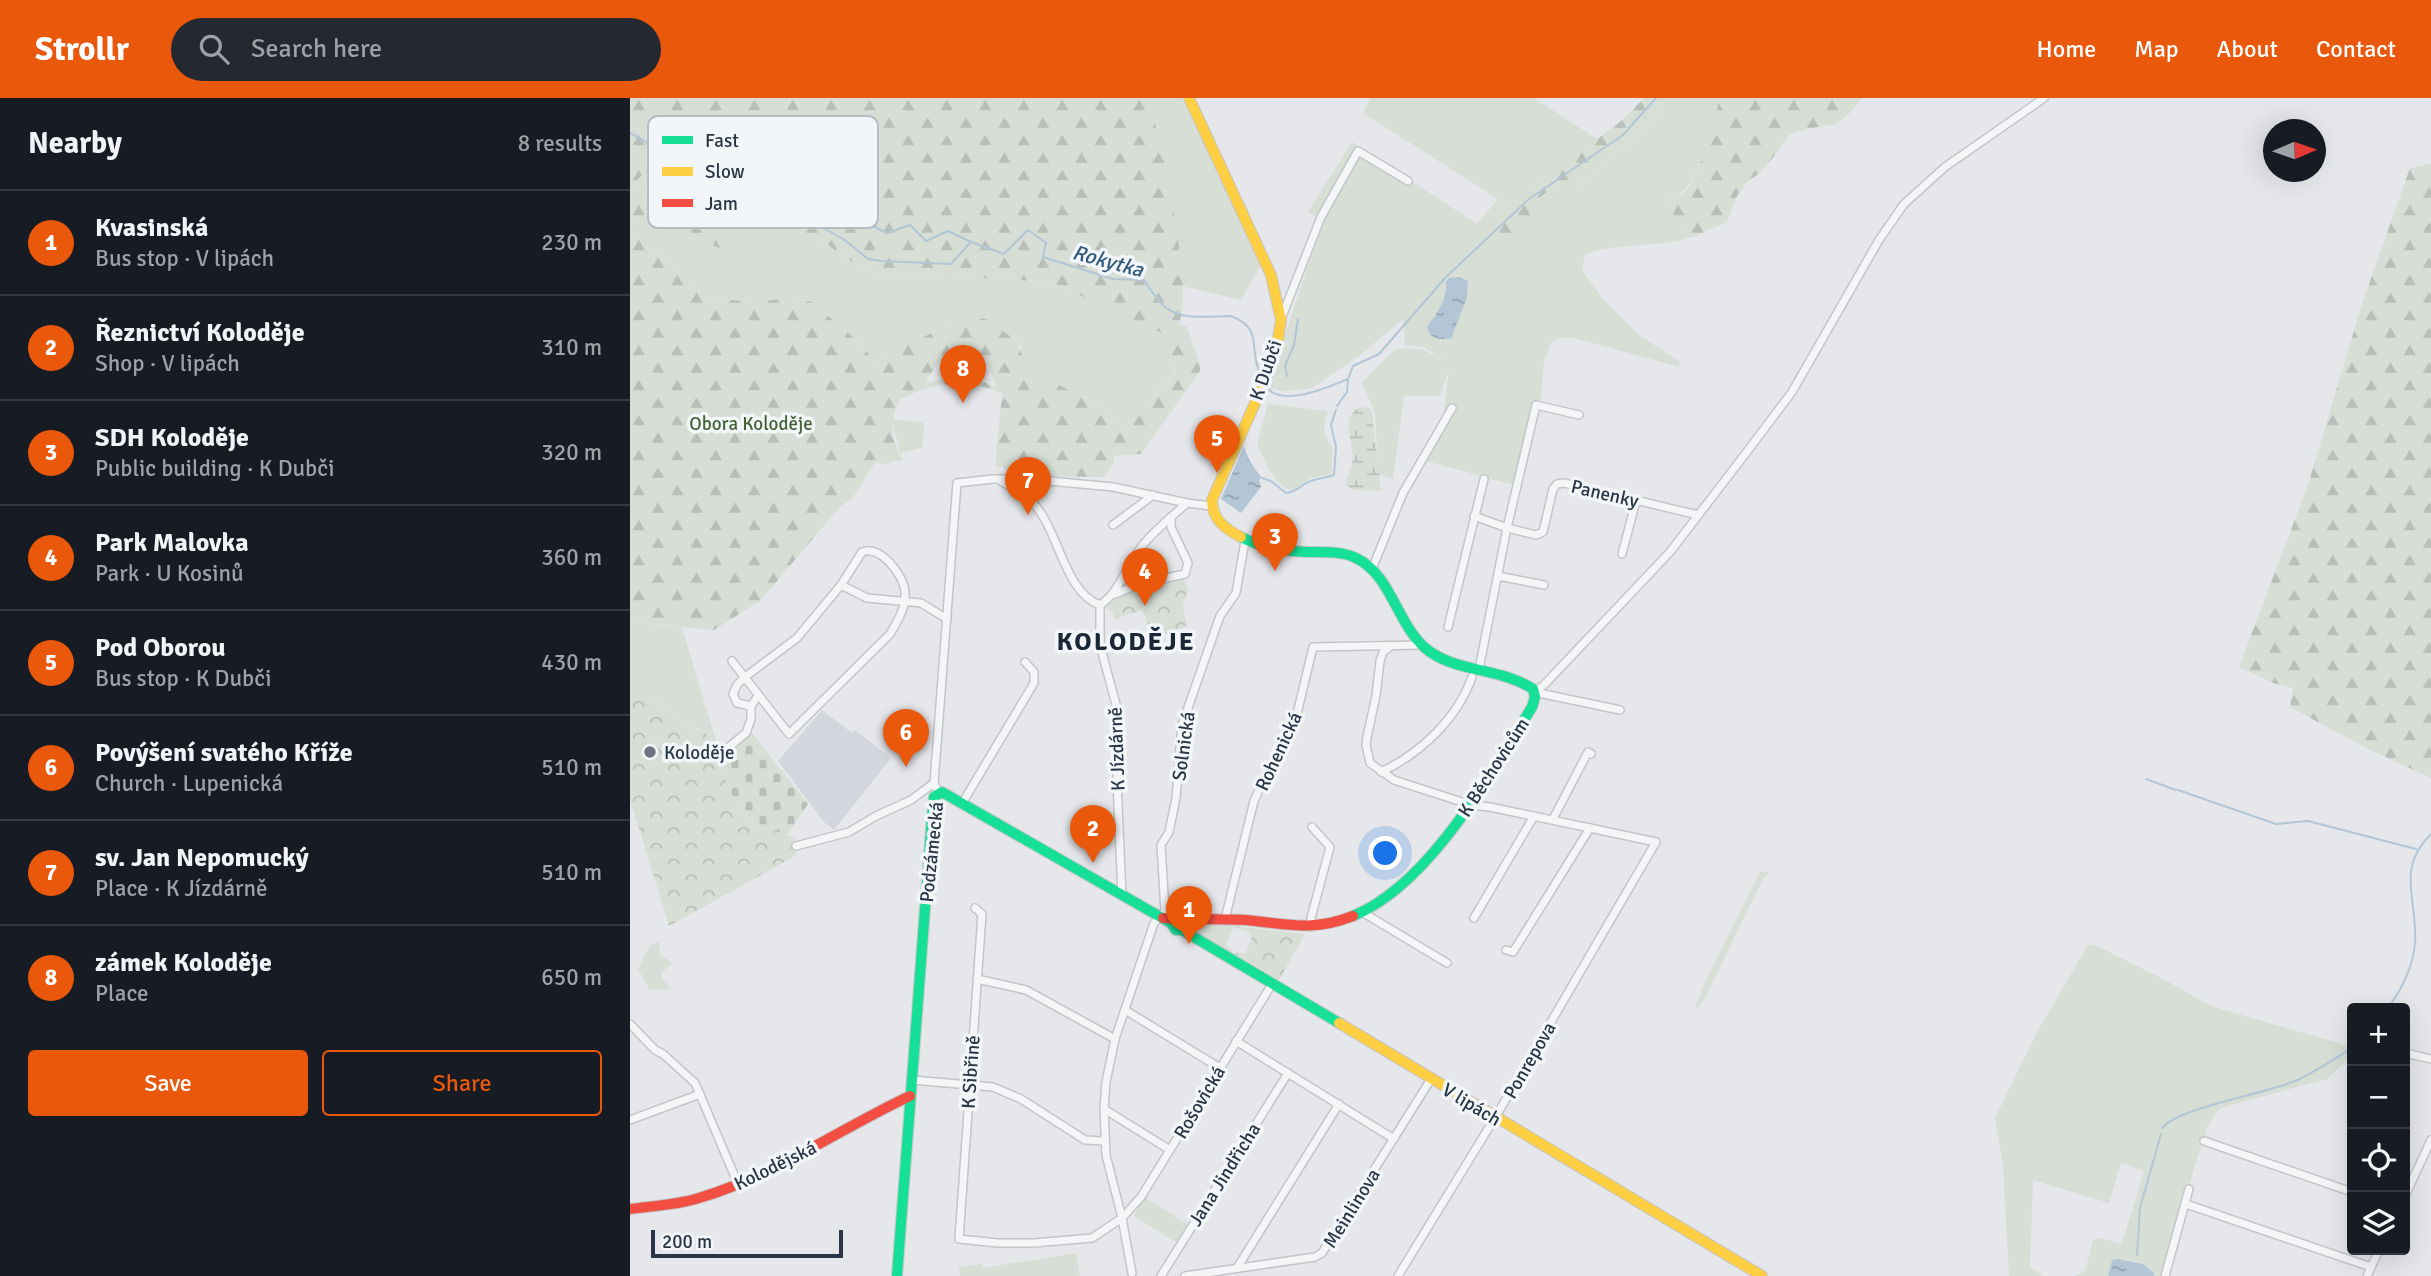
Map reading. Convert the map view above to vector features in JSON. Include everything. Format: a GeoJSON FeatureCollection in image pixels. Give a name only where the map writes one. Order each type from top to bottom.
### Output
{"type":"FeatureCollection","features":[{"type":"Feature","properties":{"kind":"street","name":"K Dubči"},"geometry":{"type":"LineString","coordinates":[[1189,98],[1271,275],[1281,320],[1277,346],[1267,376],[1219,481],[1211,506]]}},
{"type":"Feature","properties":{"kind":"street","name":"K Běchovicům"},"geometry":{"type":"LineString","coordinates":[[1167,919],[1180,915],[1185,919],[1225,919],[1311,927],[1332,924],[1362,912],[1398,888],[1424,863],[1471,805],[1528,714],[1534,701],[1534,692],[1609,619],[1670,552],[1729,477],[1792,391],[1879,240],[1904,204],[1945,167],[2044,98]]}},
{"type":"Feature","properties":{"kind":"street"},"geometry":{"type":"LineString","coordinates":[[1281,320],[1321,217],[1358,151],[1408,181]]}},
{"type":"Feature","properties":{"kind":"street"},"geometry":{"type":"LineString","coordinates":[[1381,772],[1395,765],[1439,731],[1467,693],[1476,673],[1536,405],[1580,415]]}},
{"type":"Feature","properties":{"kind":"street"},"geometry":{"type":"LineString","coordinates":[[1372,569],[1403,493],[1452,408]]}},
{"type":"Feature","properties":{"kind":"street"},"geometry":{"type":"LineString","coordinates":[[998,479],[1113,487],[1211,506],[1217,520],[1245,541],[1278,550],[1352,556],[1372,569],[1404,622],[1422,645],[1435,655],[1476,673],[1521,682],[1534,692],[1620,710]]}},
{"type":"Feature","properties":{"kind":"street"},"geometry":{"type":"LineString","coordinates":[[998,479],[1031,501],[1053,534],[1076,585],[1091,602],[1100,605],[1115,594],[1143,583],[1185,574],[1188,564],[1171,527],[1171,517]]}},
{"type":"Feature","properties":{"kind":"street","name":"Podzámecká"},"geometry":{"type":"LineString","coordinates":[[897,1276],[957,483],[998,479]]}},
{"type":"Feature","properties":{"kind":"street"},"geometry":{"type":"LineString","coordinates":[[1448,628],[1484,479]]}},
{"type":"Feature","properties":{"kind":"street","name":"Panenky"},"geometry":{"type":"LineString","coordinates":[[1507,528],[1536,535],[1543,532],[1553,489],[1557,484],[1564,483],[1698,515]]}},
{"type":"Feature","properties":{"kind":"street"},"geometry":{"type":"LineString","coordinates":[[1112,525],[1153,495]]}},
{"type":"Feature","properties":{"kind":"street"},"geometry":{"type":"LineString","coordinates":[[1622,554],[1636,501]]}},
{"type":"Feature","properties":{"kind":"street"},"geometry":{"type":"LineString","coordinates":[[1115,594],[1123,574],[1142,546],[1186,503]]}},
{"type":"Feature","properties":{"kind":"street"},"geometry":{"type":"LineString","coordinates":[[1474,516],[1507,528]]}},
{"type":"Feature","properties":{"kind":"street","name":"Solnická"},"geometry":{"type":"LineString","coordinates":[[1132,1275],[1122,1218],[1103,1140],[1106,1083],[1115,1039],[1154,923],[1167,919],[1161,845],[1169,832],[1176,798],[1182,725],[1220,616],[1236,593],[1245,541]]}},
{"type":"Feature","properties":{"kind":"street"},"geometry":{"type":"LineString","coordinates":[[732,661],[745,677],[758,695],[789,734],[890,634],[900,618],[904,583],[900,575],[871,549],[859,555],[841,585],[797,638],[745,677],[737,685],[733,694],[737,703],[751,706]]}},
{"type":"Feature","properties":{"kind":"street"},"geometry":{"type":"LineString","coordinates":[[1498,576],[1544,585]]}},
{"type":"Feature","properties":{"kind":"street"},"geometry":{"type":"LineString","coordinates":[[841,585],[867,598],[921,603],[947,620]]}},
{"type":"Feature","properties":{"kind":"street","name":"K Jízdárně"},"geometry":{"type":"LineString","coordinates":[[1100,605],[1100,645],[1118,712],[1117,782],[1122,895]]}},
{"type":"Feature","properties":{"kind":"street","name":"Rohenická"},"geometry":{"type":"LineString","coordinates":[[1225,919],[1254,801],[1296,718],[1313,647],[1422,645]]}},
{"type":"Feature","properties":{"kind":"street"},"geometry":{"type":"LineString","coordinates":[[1391,646],[1383,652],[1380,661],[1366,745],[1370,763],[1394,780],[1471,805],[1590,828],[1513,952],[1506,950]]}},
{"type":"Feature","properties":{"kind":"street"},"geometry":{"type":"LineString","coordinates":[[963,802],[1034,683],[1034,672],[1025,662]]}},
{"type":"Feature","properties":{"kind":"street"},"geometry":{"type":"LineString","coordinates":[[730,746],[746,733],[751,719],[751,706],[758,695]]}},
{"type":"Feature","properties":{"kind":"street"},"geometry":{"type":"LineString","coordinates":[[1553,819],[1588,752],[1591,754]]}},
{"type":"Feature","properties":{"kind":"street"},"geometry":{"type":"LineString","coordinates":[[796,846],[849,832],[901,803],[936,788],[1167,919]]}},
{"type":"Feature","properties":{"kind":"street"},"geometry":{"type":"LineString","coordinates":[[1474,918],[1534,816]]}},
{"type":"Feature","properties":{"kind":"street"},"geometry":{"type":"LineString","coordinates":[[1311,927],[1330,847],[1312,827]]}},
{"type":"Feature","properties":{"kind":"street","name":"Ponrepova"},"geometry":{"type":"LineString","coordinates":[[1398,1276],[1495,1118],[1656,842],[1590,828]]}},
{"type":"Feature","properties":{"kind":"street","name":"K Sibřině"},"geometry":{"type":"LineString","coordinates":[[959,1239],[982,914],[975,908]]}},
{"type":"Feature","properties":{"kind":"street"},"geometry":{"type":"LineString","coordinates":[[1362,912],[1447,963]]}},
{"type":"Feature","properties":{"kind":"street","name":"V lipách"},"geometry":{"type":"LineString","coordinates":[[1167,919],[1176,930],[1182,930],[1762,1276]]}},
{"type":"Feature","properties":{"kind":"street"},"geometry":{"type":"LineString","coordinates":[[1182,930],[1187,925],[1185,919]]}},
{"type":"Feature","properties":{"kind":"street"},"geometry":{"type":"LineString","coordinates":[[977,979],[1039,996],[1115,1039]]}},
{"type":"Feature","properties":{"kind":"street","name":"Rošovická"},"geometry":{"type":"LineString","coordinates":[[959,1239],[998,1243],[1086,1239],[1100,1234],[1122,1218],[1139,1200],[1272,984]]}},
{"type":"Feature","properties":{"kind":"street"},"geometry":{"type":"LineString","coordinates":[[1125,1010],[1220,1068]]}},
{"type":"Feature","properties":{"kind":"street"},"geometry":{"type":"LineString","coordinates":[[630,1024],[655,1050],[695,1083],[738,1184]]}},
{"type":"Feature","properties":{"kind":"street"},"geometry":{"type":"LineString","coordinates":[[1236,1041],[1394,1139]]}},
{"type":"Feature","properties":{"kind":"street"},"geometry":{"type":"LineString","coordinates":[[2410,1054],[2431,1059]]}},
{"type":"Feature","properties":{"kind":"street","name":"Jana Jindřicha"},"geometry":{"type":"LineString","coordinates":[[1161,1276],[1287,1073]]}},
{"type":"Feature","properties":{"kind":"street","name":"Meinlinova"},"geometry":{"type":"LineString","coordinates":[[1185,1276],[1322,1254],[1431,1079]]}},
{"type":"Feature","properties":{"kind":"street"},"geometry":{"type":"LineString","coordinates":[[912,1080],[970,1084],[1004,1091],[1085,1140],[1103,1140]]}},
{"type":"Feature","properties":{"kind":"street"},"geometry":{"type":"LineString","coordinates":[[630,1120],[700,1094]]}},
{"type":"Feature","properties":{"kind":"street","name":"Kolodějská"},"geometry":{"type":"LineString","coordinates":[[630,1209],[696,1199],[738,1184],[773,1169],[910,1096]]}},
{"type":"Feature","properties":{"kind":"street"},"geometry":{"type":"LineString","coordinates":[[1237,1268],[1339,1104]]}},
{"type":"Feature","properties":{"kind":"street"},"geometry":{"type":"LineString","coordinates":[[1104,1109],[1170,1150]]}},
{"type":"Feature","properties":{"kind":"street"},"geometry":{"type":"LineString","coordinates":[[2204,1140],[2347,1190]]}},
{"type":"Feature","properties":{"kind":"street"},"geometry":{"type":"LineString","coordinates":[[2407,1192],[2431,1140]]}},
{"type":"Feature","properties":{"kind":"street"},"geometry":{"type":"LineString","coordinates":[[2165,1276],[2189,1189]]}},
{"type":"Feature","properties":{"kind":"street"},"geometry":{"type":"LineString","coordinates":[[2186,1204],[2371,1267]]}},
{"type":"Feature","properties":{"kind":"street"},"geometry":{"type":"LineString","coordinates":[[2367,1276],[2377,1255]]}},
{"type":"Feature","properties":{"kind":"shaded area"},"geometry":{"type":"Polygon","coordinates":[[[822,710],[852,733],[855,730],[891,758],[834,830],[824,822],[778,761],[822,710]]]}},
{"type":"Feature","properties":{"kind":"green space","name":"Obora Koloděje"},"geometry":{"type":"Polygon","coordinates":[[[630,98],[1148,98],[1167,178],[1179,247],[1183,306],[1179,324],[1187,327],[1200,371],[1141,454],[1114,456],[1113,464],[1104,477],[1015,476],[1003,467],[995,467],[1002,393],[975,385],[949,384],[937,385],[912,394],[899,400],[894,416],[893,436],[901,459],[882,465],[876,461],[854,496],[838,509],[760,601],[714,630],[630,622],[630,228],[633,235],[707,298],[755,302],[788,298],[812,302],[855,339],[876,362],[961,321],[985,319],[1016,342],[1024,366],[1109,412],[1117,422],[1130,428],[1146,405],[1175,374],[1176,365],[1162,333],[1051,282],[868,272],[826,244],[789,228],[878,228],[878,116],[648,116],[648,170],[630,186],[630,98]],[[967,351],[939,361],[925,383],[952,378],[979,380],[996,387],[987,360],[967,351]]]}},
{"type":"Feature","properties":{"kind":"green space"},"geometry":{"type":"Polygon","coordinates":[[[1147,98],[1182,98],[1262,263],[1241,300],[1182,286],[1179,248],[1147,98]]]}},
{"type":"Feature","properties":{"kind":"green space"},"geometry":{"type":"Polygon","coordinates":[[[1370,98],[1534,98],[1597,139],[1597,142],[1497,215],[1537,231],[1537,199],[1564,183],[1583,185],[1652,121],[1671,98],[1720,98],[1709,142],[1697,172],[1680,194],[1668,200],[1693,237],[1585,254],[1582,270],[1603,299],[1640,336],[1678,360],[1680,367],[1574,338],[1560,338],[1550,344],[1544,363],[1541,398],[1513,485],[1423,460],[1443,419],[1449,369],[1440,396],[1404,396],[1393,479],[1378,474],[1375,412],[1362,383],[1395,349],[1421,349],[1447,361],[1423,347],[1405,345],[1403,319],[1359,356],[1312,388],[1287,391],[1271,389],[1268,385],[1324,219],[1308,212],[1352,142],[1477,224],[1498,199],[1363,113],[1370,98]]]}},
{"type":"Feature","properties":{"kind":"green space"},"geometry":{"type":"Polygon","coordinates":[[[1644,98],[1671,98],[1652,121],[1583,185],[1564,183],[1537,199],[1537,231],[1518,243],[1482,231],[1522,195],[1597,142],[1597,139],[1621,121],[1644,98]]]}},
{"type":"Feature","properties":{"kind":"green space"},"geometry":{"type":"Polygon","coordinates":[[[1720,98],[1862,98],[1848,115],[1835,124],[1789,135],[1771,160],[1759,174],[1749,180],[1737,196],[1727,222],[1693,237],[1685,225],[1663,205],[1686,191],[1692,183],[1720,98]]]}},
{"type":"Feature","properties":{"kind":"green space"},"geometry":{"type":"Polygon","coordinates":[[[2431,164],[2431,778],[2372,751],[2290,707],[2293,688],[2273,683],[2239,667],[2308,485],[2361,307],[2410,168],[2431,164]]]}},
{"type":"Feature","properties":{"kind":"green space"},"geometry":{"type":"Polygon","coordinates":[[[648,169],[648,195],[630,186],[648,169]]]}},
{"type":"Feature","properties":{"kind":"green space"},"geometry":{"type":"Polygon","coordinates":[[[630,186],[648,195],[648,222],[630,215],[630,186]]]}},
{"type":"Feature","properties":{"kind":"green space"},"geometry":{"type":"Polygon","coordinates":[[[630,215],[648,221],[648,228],[666,228],[736,253],[742,242],[714,228],[789,228],[826,244],[868,272],[1051,282],[1162,332],[1176,365],[1174,374],[1146,405],[1131,428],[1117,422],[1109,412],[1023,366],[1022,348],[1013,337],[950,325],[876,362],[855,339],[800,299],[755,302],[707,298],[633,235],[630,215]]]}},
{"type":"Feature","properties":{"kind":"green space"},"geometry":{"type":"Polygon","coordinates":[[[665,228],[715,228],[743,242],[736,254],[665,228]]]}},
{"type":"Feature","properties":{"kind":"green space"},"geometry":{"type":"Polygon","coordinates":[[[1268,404],[1328,411],[1324,430],[1333,447],[1331,475],[1311,478],[1293,490],[1280,484],[1257,444],[1268,404]]]}},
{"type":"Feature","properties":{"kind":"green space"},"geometry":{"type":"Polygon","coordinates":[[[1360,407],[1369,408],[1372,413],[1381,491],[1355,490],[1346,486],[1353,457],[1349,433],[1350,418],[1360,407]]]}},
{"type":"Feature","properties":{"kind":"green space"},"geometry":{"type":"Polygon","coordinates":[[[892,419],[924,423],[922,448],[900,453],[902,460],[922,454],[899,461],[897,460],[901,458],[892,419]]]}},
{"type":"Feature","properties":{"kind":"green space"},"geometry":{"type":"Polygon","coordinates":[[[1183,577],[1188,590],[1183,604],[1186,626],[1154,639],[1142,610],[1115,619],[1112,612],[1106,608],[1112,600],[1130,590],[1183,577]]]}},
{"type":"Feature","properties":{"kind":"green space"},"geometry":{"type":"Polygon","coordinates":[[[630,622],[682,628],[717,744],[700,730],[681,722],[656,700],[646,696],[630,704],[630,622]]]}},
{"type":"Feature","properties":{"kind":"green space"},"geometry":{"type":"Polygon","coordinates":[[[646,696],[656,700],[681,722],[708,735],[721,757],[728,789],[753,824],[796,838],[795,856],[669,926],[630,799],[630,704],[638,697],[646,696]]]}},
{"type":"Feature","properties":{"kind":"green space"},"geometry":{"type":"Polygon","coordinates":[[[752,733],[808,804],[787,835],[753,824],[728,789],[721,756],[752,733]]]}},
{"type":"Feature","properties":{"kind":"green space"},"geometry":{"type":"Polygon","coordinates":[[[1772,871],[1764,877],[1703,1001],[1694,1011],[1703,987],[1760,872],[1772,871]]]}},
{"type":"Feature","properties":{"kind":"green space"},"geometry":{"type":"Polygon","coordinates":[[[1189,923],[1233,924],[1224,949],[1187,927],[1189,923]]]}},
{"type":"Feature","properties":{"kind":"green space"},"geometry":{"type":"Polygon","coordinates":[[[1234,926],[1305,934],[1279,980],[1235,954],[1236,951],[1246,953],[1252,936],[1250,933],[1232,929],[1226,945],[1233,950],[1231,954],[1224,949],[1231,928],[1234,926]]]}},
{"type":"Feature","properties":{"kind":"green space"},"geometry":{"type":"Polygon","coordinates":[[[659,942],[660,954],[672,963],[662,972],[662,979],[672,989],[650,990],[638,969],[650,945],[659,942]]]}},
{"type":"Feature","properties":{"kind":"green space"},"geometry":{"type":"Polygon","coordinates":[[[2088,945],[2097,946],[2211,1006],[2347,1046],[2347,1060],[2327,1079],[2220,1108],[2207,1127],[2161,1276],[2154,1276],[2150,1269],[2140,1264],[2123,1260],[2112,1261],[2108,1276],[2075,1276],[2085,1271],[2093,1240],[2099,1238],[2122,1244],[2144,1171],[2121,1163],[2109,1203],[2033,1180],[2030,1267],[2043,1276],[2009,1276],[2003,1165],[1995,1118],[2036,1034],[2088,945]]]}},
{"type":"Feature","properties":{"kind":"green space"},"geometry":{"type":"Polygon","coordinates":[[[1144,1197],[1189,1225],[1177,1243],[1134,1216],[1144,1197]]]}},
{"type":"Feature","properties":{"kind":"green space"},"geometry":{"type":"Polygon","coordinates":[[[1076,1253],[1080,1276],[960,1276],[959,1267],[982,1264],[983,1268],[1076,1253]]]}},
{"type":"Feature","properties":{"kind":"water"},"geometry":{"type":"Polygon","coordinates":[[[1459,277],[1468,281],[1467,297],[1451,339],[1439,339],[1430,335],[1427,327],[1444,300],[1446,282],[1449,278],[1459,277]]]}},
{"type":"Feature","properties":{"kind":"water"},"geometry":{"type":"Polygon","coordinates":[[[1244,446],[1251,463],[1262,478],[1259,480],[1261,487],[1241,513],[1221,499],[1244,446]]]}},
{"type":"Feature","properties":{"kind":"water"},"geometry":{"type":"Polygon","coordinates":[[[2112,1260],[2143,1264],[2154,1276],[2108,1276],[2112,1260]]]}},
{"type":"Feature","properties":{"kind":"waterway","name":"Rokytka"},"geometry":{"type":"LineString","coordinates":[[1267,388],[1284,396],[1295,396],[1348,379],[1353,366],[1379,354],[1446,277],[1529,199],[1623,135],[1656,98]]}},
{"type":"Feature","properties":{"kind":"waterway","name":"Rokytka"},"geometry":{"type":"LineString","coordinates":[[630,133],[648,144]]}},
{"type":"Feature","properties":{"kind":"waterway","name":"Rokytka"},"geometry":{"type":"LineString","coordinates":[[876,228],[887,233],[910,225],[926,241],[948,231],[1004,254],[1028,230],[1046,243],[1043,257],[1113,279],[1144,280],[1162,304],[1180,314],[1196,317],[1231,316],[1240,320],[1252,334],[1261,377]]}},
{"type":"Feature","properties":{"kind":"waterway"},"geometry":{"type":"LineString","coordinates":[[824,228],[868,259],[881,261],[951,264],[970,243]]}},
{"type":"Feature","properties":{"kind":"waterway"},"geometry":{"type":"LineString","coordinates":[[1287,376],[1285,366],[1294,345],[1298,319]]}},
{"type":"Feature","properties":{"kind":"waterway"},"geometry":{"type":"LineString","coordinates":[[1337,406],[1347,392],[1348,379]]}},
{"type":"Feature","properties":{"kind":"waterway"},"geometry":{"type":"LineString","coordinates":[[1262,478],[1271,481],[1286,493],[1311,481],[1334,475],[1336,447],[1331,425],[1336,410]]}},
{"type":"Feature","properties":{"kind":"waterway"},"geometry":{"type":"LineString","coordinates":[[2146,779],[2176,790]]}},
{"type":"Feature","properties":{"kind":"waterway"},"geometry":{"type":"LineString","coordinates":[[2178,790],[2276,824],[2308,821],[2416,849]]}},
{"type":"Feature","properties":{"kind":"waterway"},"geometry":{"type":"LineString","coordinates":[[2391,1003],[2412,961],[2415,927],[2411,872],[2420,847],[2431,834]]}},
{"type":"Feature","properties":{"kind":"waterway"},"geometry":{"type":"LineString","coordinates":[[2162,1128],[2172,1120],[2204,1107],[2295,1081],[2347,1051]]}},
{"type":"Feature","properties":{"kind":"waterway"},"geometry":{"type":"LineString","coordinates":[[2137,1255],[2140,1208],[2161,1134]]}},
{"type":"Feature","properties":{"kind":"traffic: fast"},"geometry":{"type":"LineString","coordinates":[[1241,537],[1274,548],[1339,553],[1356,558],[1377,575],[1406,625],[1424,647],[1449,661],[1506,677],[1533,689],[1535,697],[1532,707],[1455,825],[1407,880],[1381,901],[1353,916]]}},
{"type":"Feature","properties":{"kind":"traffic: fast"},"geometry":{"type":"LineString","coordinates":[[897,1276],[932,817],[934,797],[942,792],[1339,1023]]}},
{"type":"Feature","properties":{"kind":"traffic: slow"},"geometry":{"type":"LineString","coordinates":[[1189,98],[1271,275],[1281,320],[1277,346],[1267,376],[1212,500],[1214,513],[1220,523],[1241,537]]}},
{"type":"Feature","properties":{"kind":"traffic: slow"},"geometry":{"type":"LineString","coordinates":[[1339,1023],[1762,1276]]}},
{"type":"Feature","properties":{"kind":"traffic: jam"},"geometry":{"type":"LineString","coordinates":[[1163,918],[1173,919],[1180,915],[1186,919],[1246,920],[1300,926],[1325,924],[1353,916]]}},
{"type":"Feature","properties":{"kind":"traffic: jam"},"geometry":{"type":"LineString","coordinates":[[630,1209],[682,1202],[727,1189],[780,1165],[910,1096]]}},
{"type":"Feature","properties":{"kind":"place","name":"zámek Koloděje"},"geometry":{"type":"Point","coordinates":[963,403]}},
{"type":"Feature","properties":{"kind":"place","name":"Pod Oborou"},"geometry":{"type":"Point","coordinates":[1217,473]}},
{"type":"Feature","properties":{"kind":"place","name":"sv. Jan Nepomucký"},"geometry":{"type":"Point","coordinates":[1028,515]}},
{"type":"Feature","properties":{"kind":"place","name":"SDH Koloděje"},"geometry":{"type":"Point","coordinates":[1275,571]}},
{"type":"Feature","properties":{"kind":"place","name":"Park Malovka"},"geometry":{"type":"Point","coordinates":[1145,606]}},
{"type":"Feature","properties":{"kind":"place","name":"Koloděje"},"geometry":{"type":"Point","coordinates":[650,752]}},
{"type":"Feature","properties":{"kind":"place","name":"Povýšení svatého Kříže"},"geometry":{"type":"Point","coordinates":[906,767]}},
{"type":"Feature","properties":{"kind":"place","name":"Řeznictví Koloděje"},"geometry":{"type":"Point","coordinates":[1093,863]}},
{"type":"Feature","properties":{"kind":"place","name":"Kvasinská"},"geometry":{"type":"Point","coordinates":[1189,944]}},
{"type":"Feature","properties":{"kind":"district","name":"KOLODĚJE"},"geometry":{"type":"Point","coordinates":[1126,641]}}]}
